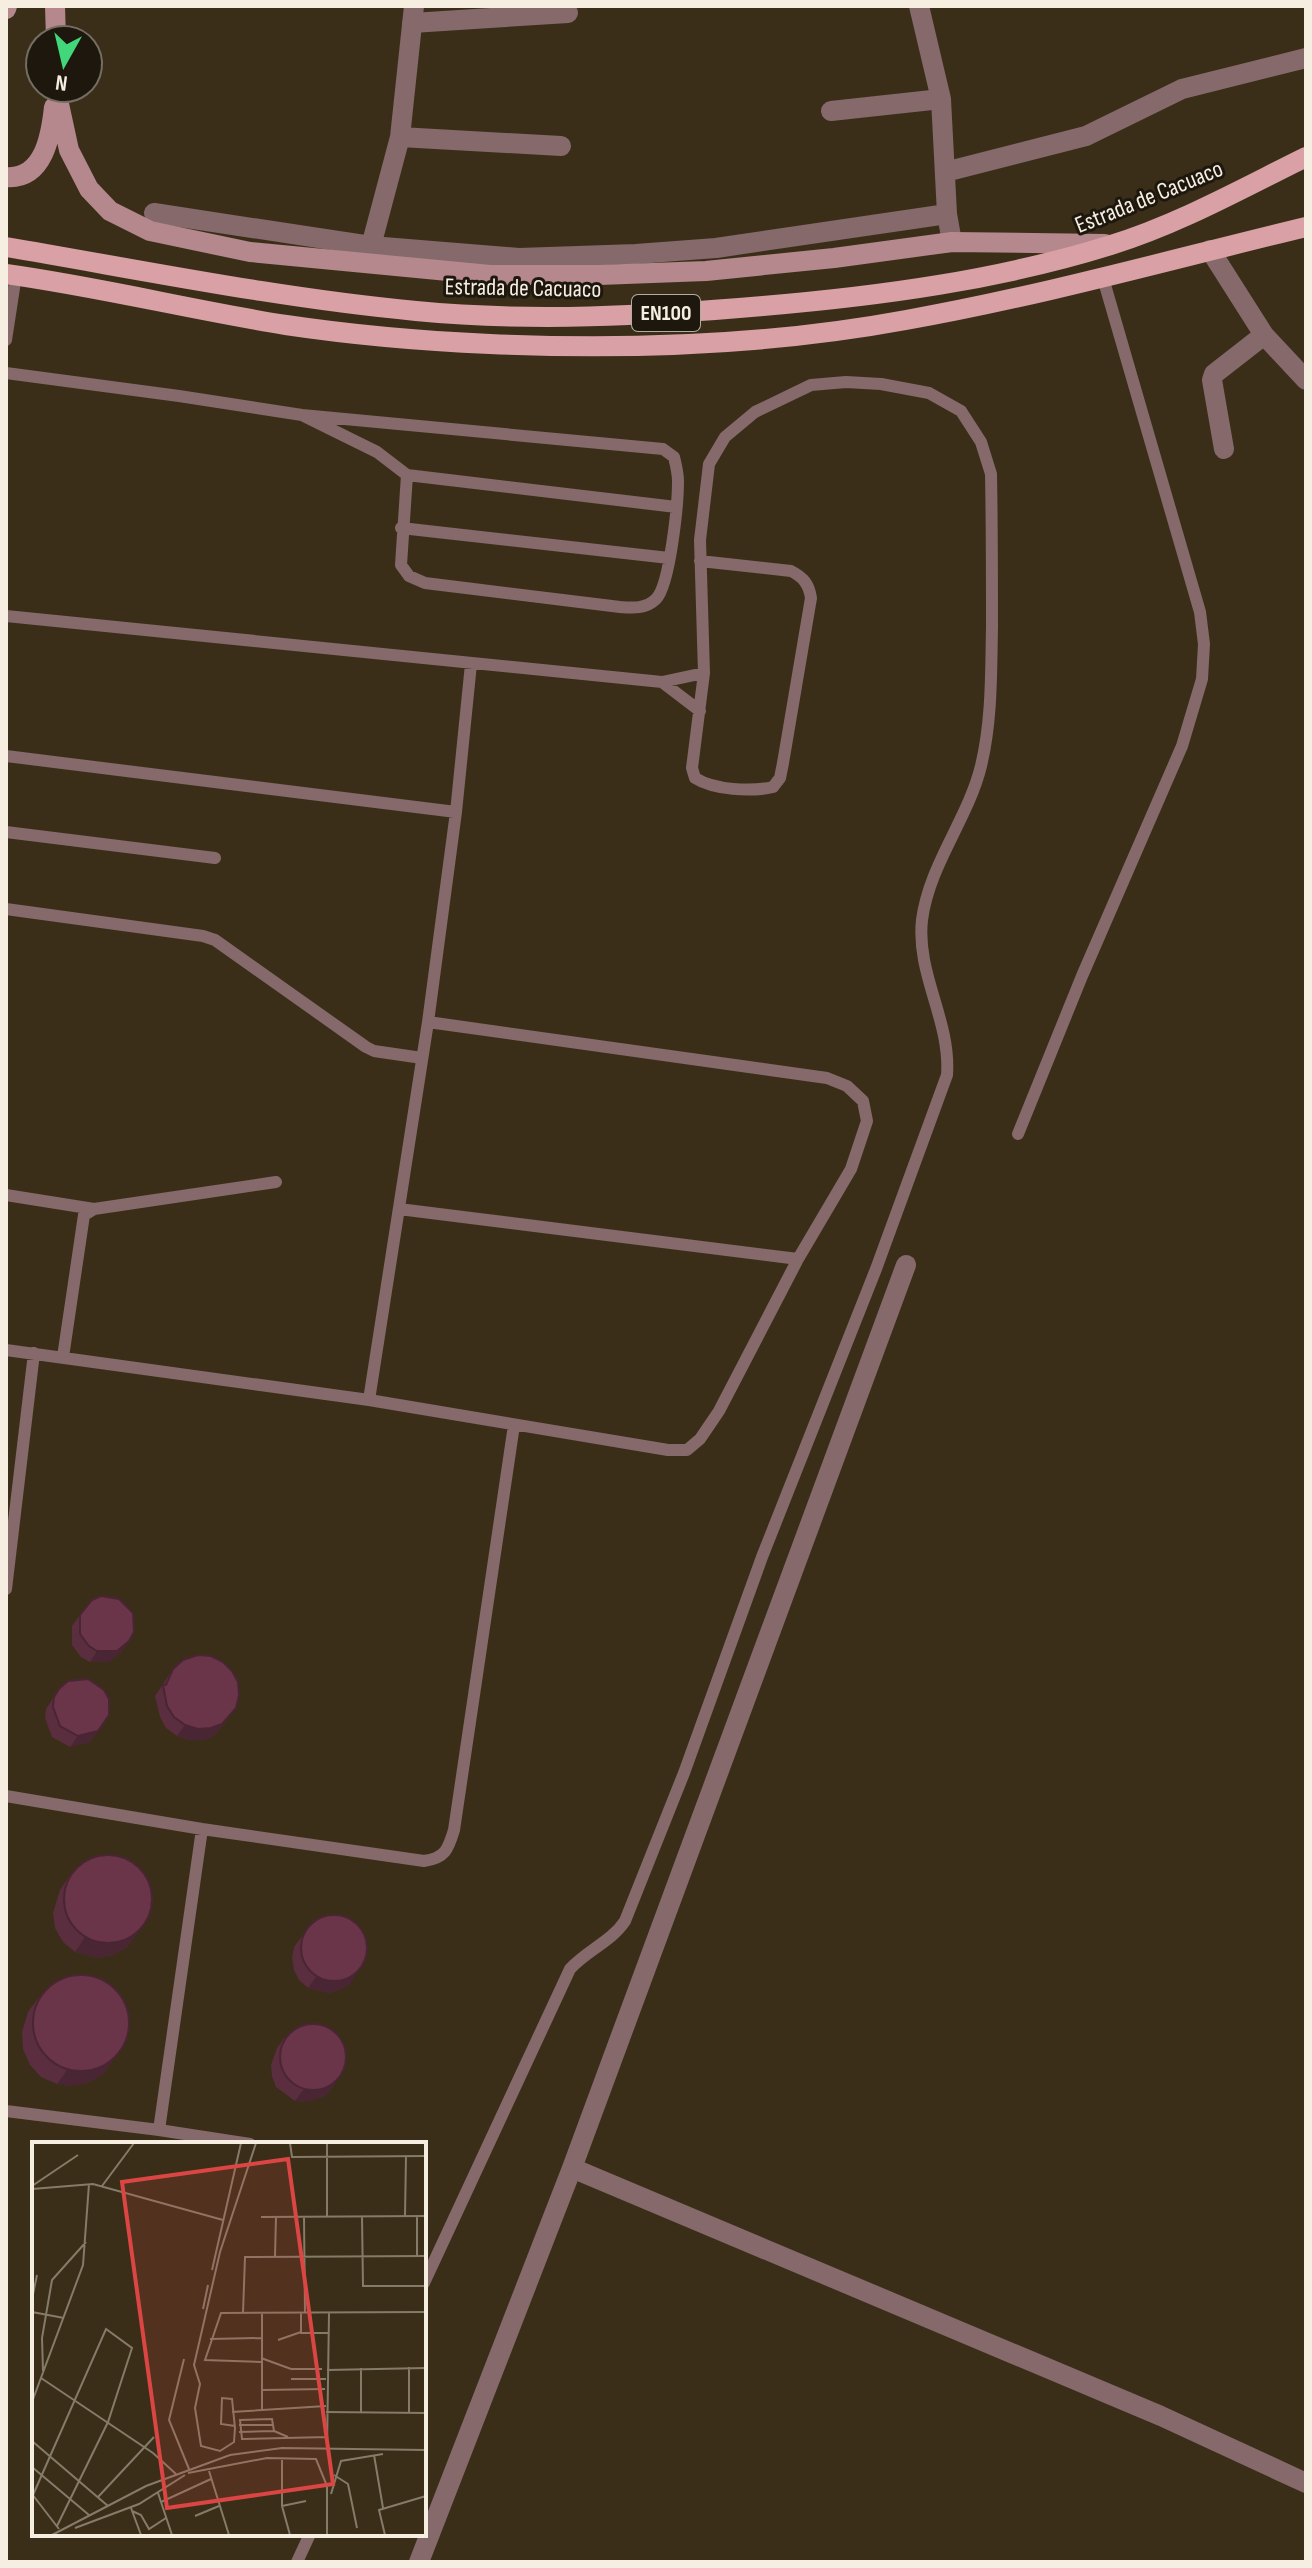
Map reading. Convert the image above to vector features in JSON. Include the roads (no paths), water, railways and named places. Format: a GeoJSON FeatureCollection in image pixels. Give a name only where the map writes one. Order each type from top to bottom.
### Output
{"type":"FeatureCollection","features":[{"type":"Feature","properties":{"kind":"main road"},"geometry":{"type":"LineString","coordinates":[[6,177],[25,174],[40,160],[47,148],[54,104]]}},
{"type":"Feature","properties":{"kind":"main road"},"geometry":{"type":"LineString","coordinates":[[60,104],[73,160],[89,189],[110,211],[150,231],[250,252],[490,275],[599,275],[706,271],[952,242],[1113,245]]}},
{"type":"Feature","properties":{"kind":"main road","name":"Estrada de Cacuaco"},"geometry":{"type":"LineString","coordinates":[[6,247],[318,299],[416,311],[515,317],[715,311],[831,300],[945,284],[1016,270],[1113,245],[1306,157]]}},
{"type":"Feature","properties":{"kind":"main road","name":"EN100"},"geometry":{"type":"LineString","coordinates":[[11,274],[287,325],[423,340],[629,346],[767,338],[903,321],[1103,278],[1306,227]]}},
{"type":"Feature","properties":{"kind":"street"},"geometry":{"type":"LineString","coordinates":[[919,6],[941,99],[947,214],[952,242]]}},
{"type":"Feature","properties":{"kind":"street"},"geometry":{"type":"LineString","coordinates":[[371,246],[400,137],[413,14],[568,13]]}},
{"type":"Feature","properties":{"kind":"street"},"geometry":{"type":"LineString","coordinates":[[945,172],[1086,136],[1182,89],[1306,58]]}},
{"type":"Feature","properties":{"kind":"street"},"geometry":{"type":"LineString","coordinates":[[831,111],[941,99]]}},
{"type":"Feature","properties":{"kind":"street"},"geometry":{"type":"LineString","coordinates":[[400,137],[561,146]]}},
{"type":"Feature","properties":{"kind":"street"},"geometry":{"type":"LineString","coordinates":[[154,213],[371,246],[519,258],[716,248],[947,214]]}},
{"type":"Feature","properties":{"kind":"street"},"geometry":{"type":"LineString","coordinates":[[1210,250],[1264,335],[1306,380]]}},
{"type":"Feature","properties":{"kind":"street"},"geometry":{"type":"LineString","coordinates":[[1224,449],[1212,380],[1214,374],[1264,335]]}},
{"type":"Feature","properties":{"kind":"street"},"geometry":{"type":"LineString","coordinates":[[419,2562],[572,2168],[906,1265]]}},
{"type":"Feature","properties":{"kind":"street"},"geometry":{"type":"LineString","coordinates":[[572,2168],[1161,2416],[1306,2483]]}},
{"type":"Feature","properties":{"kind":"lane"},"geometry":{"type":"LineString","coordinates":[[6,340],[11,274]]}},
{"type":"Feature","properties":{"kind":"lane"},"geometry":{"type":"LineString","coordinates":[[1018,1134],[1082,976],[1182,746],[1202,679],[1204,644],[1200,612],[1103,278]]}},
{"type":"Feature","properties":{"kind":"lane"},"geometry":{"type":"LineString","coordinates":[[6,373],[302,415],[663,449],[674,457],[677,471],[676,507],[669,558],[658,597],[647,605],[620,607],[425,583],[409,576],[401,565],[401,528],[407,475]]}},
{"type":"Feature","properties":{"kind":"lane"},"geometry":{"type":"LineString","coordinates":[[426,2279],[570,1969],[581,1957],[620,1929],[625,1921],[684,1773],[762,1557],[876,1269],[947,1075],[946,1042],[924,966],[921,942],[928,893],[975,783],[988,728],[991,474],[981,442],[961,411],[929,393],[881,384],[846,382],[811,385],[755,412],[725,437],[709,464],[700,540],[700,561],[704,607],[704,673],[691,755],[695,778],[705,785],[761,790],[773,787],[780,778],[811,598],[809,587],[801,576],[791,571],[700,561]]}},
{"type":"Feature","properties":{"kind":"lane"},"geometry":{"type":"LineString","coordinates":[[302,415],[377,452],[407,475],[676,507]]}},
{"type":"Feature","properties":{"kind":"lane"},"geometry":{"type":"LineString","coordinates":[[401,528],[669,558]]}},
{"type":"Feature","properties":{"kind":"lane"},"geometry":{"type":"LineString","coordinates":[[6,616],[662,682],[704,673]]}},
{"type":"Feature","properties":{"kind":"lane"},"geometry":{"type":"LineString","coordinates":[[369,1400],[428,1022],[456,812],[471,664]]}},
{"type":"Feature","properties":{"kind":"lane"},"geometry":{"type":"LineString","coordinates":[[662,682],[700,711]]}},
{"type":"Feature","properties":{"kind":"lane"},"geometry":{"type":"LineString","coordinates":[[6,756],[456,812]]}},
{"type":"Feature","properties":{"kind":"lane"},"geometry":{"type":"LineString","coordinates":[[6,832],[215,858]]}},
{"type":"Feature","properties":{"kind":"lane"},"geometry":{"type":"LineString","coordinates":[[6,909],[215,940],[366,1047],[422,1058]]}},
{"type":"Feature","properties":{"kind":"lane"},"geometry":{"type":"LineString","coordinates":[[6,1350],[369,1400],[668,1450],[687,1450],[700,1439],[719,1411],[798,1259],[851,1169],[867,1121],[863,1101],[847,1086],[827,1078],[428,1022]]}},
{"type":"Feature","properties":{"kind":"lane"},"geometry":{"type":"LineString","coordinates":[[6,1195],[94,1209],[276,1182]]}},
{"type":"Feature","properties":{"kind":"lane"},"geometry":{"type":"LineString","coordinates":[[63,1357],[84,1215],[94,1209]]}},
{"type":"Feature","properties":{"kind":"lane"},"geometry":{"type":"LineString","coordinates":[[399,1209],[798,1259]]}},
{"type":"Feature","properties":{"kind":"lane"},"geometry":{"type":"LineString","coordinates":[[6,1589],[34,1353]]}},
{"type":"Feature","properties":{"kind":"lane"},"geometry":{"type":"LineString","coordinates":[[6,1796],[202,1829],[424,1861],[437,1859],[445,1851],[454,1830],[514,1425]]}},
{"type":"Feature","properties":{"kind":"lane"},"geometry":{"type":"LineString","coordinates":[[159,2130],[202,1829]]}},
{"type":"Feature","properties":{"kind":"lane"},"geometry":{"type":"LineString","coordinates":[[6,2111],[237,2142]]}},
{"type":"Feature","properties":{"kind":"lane"},"geometry":{"type":"LineString","coordinates":[[297,2562],[309,2536]]}}]}
